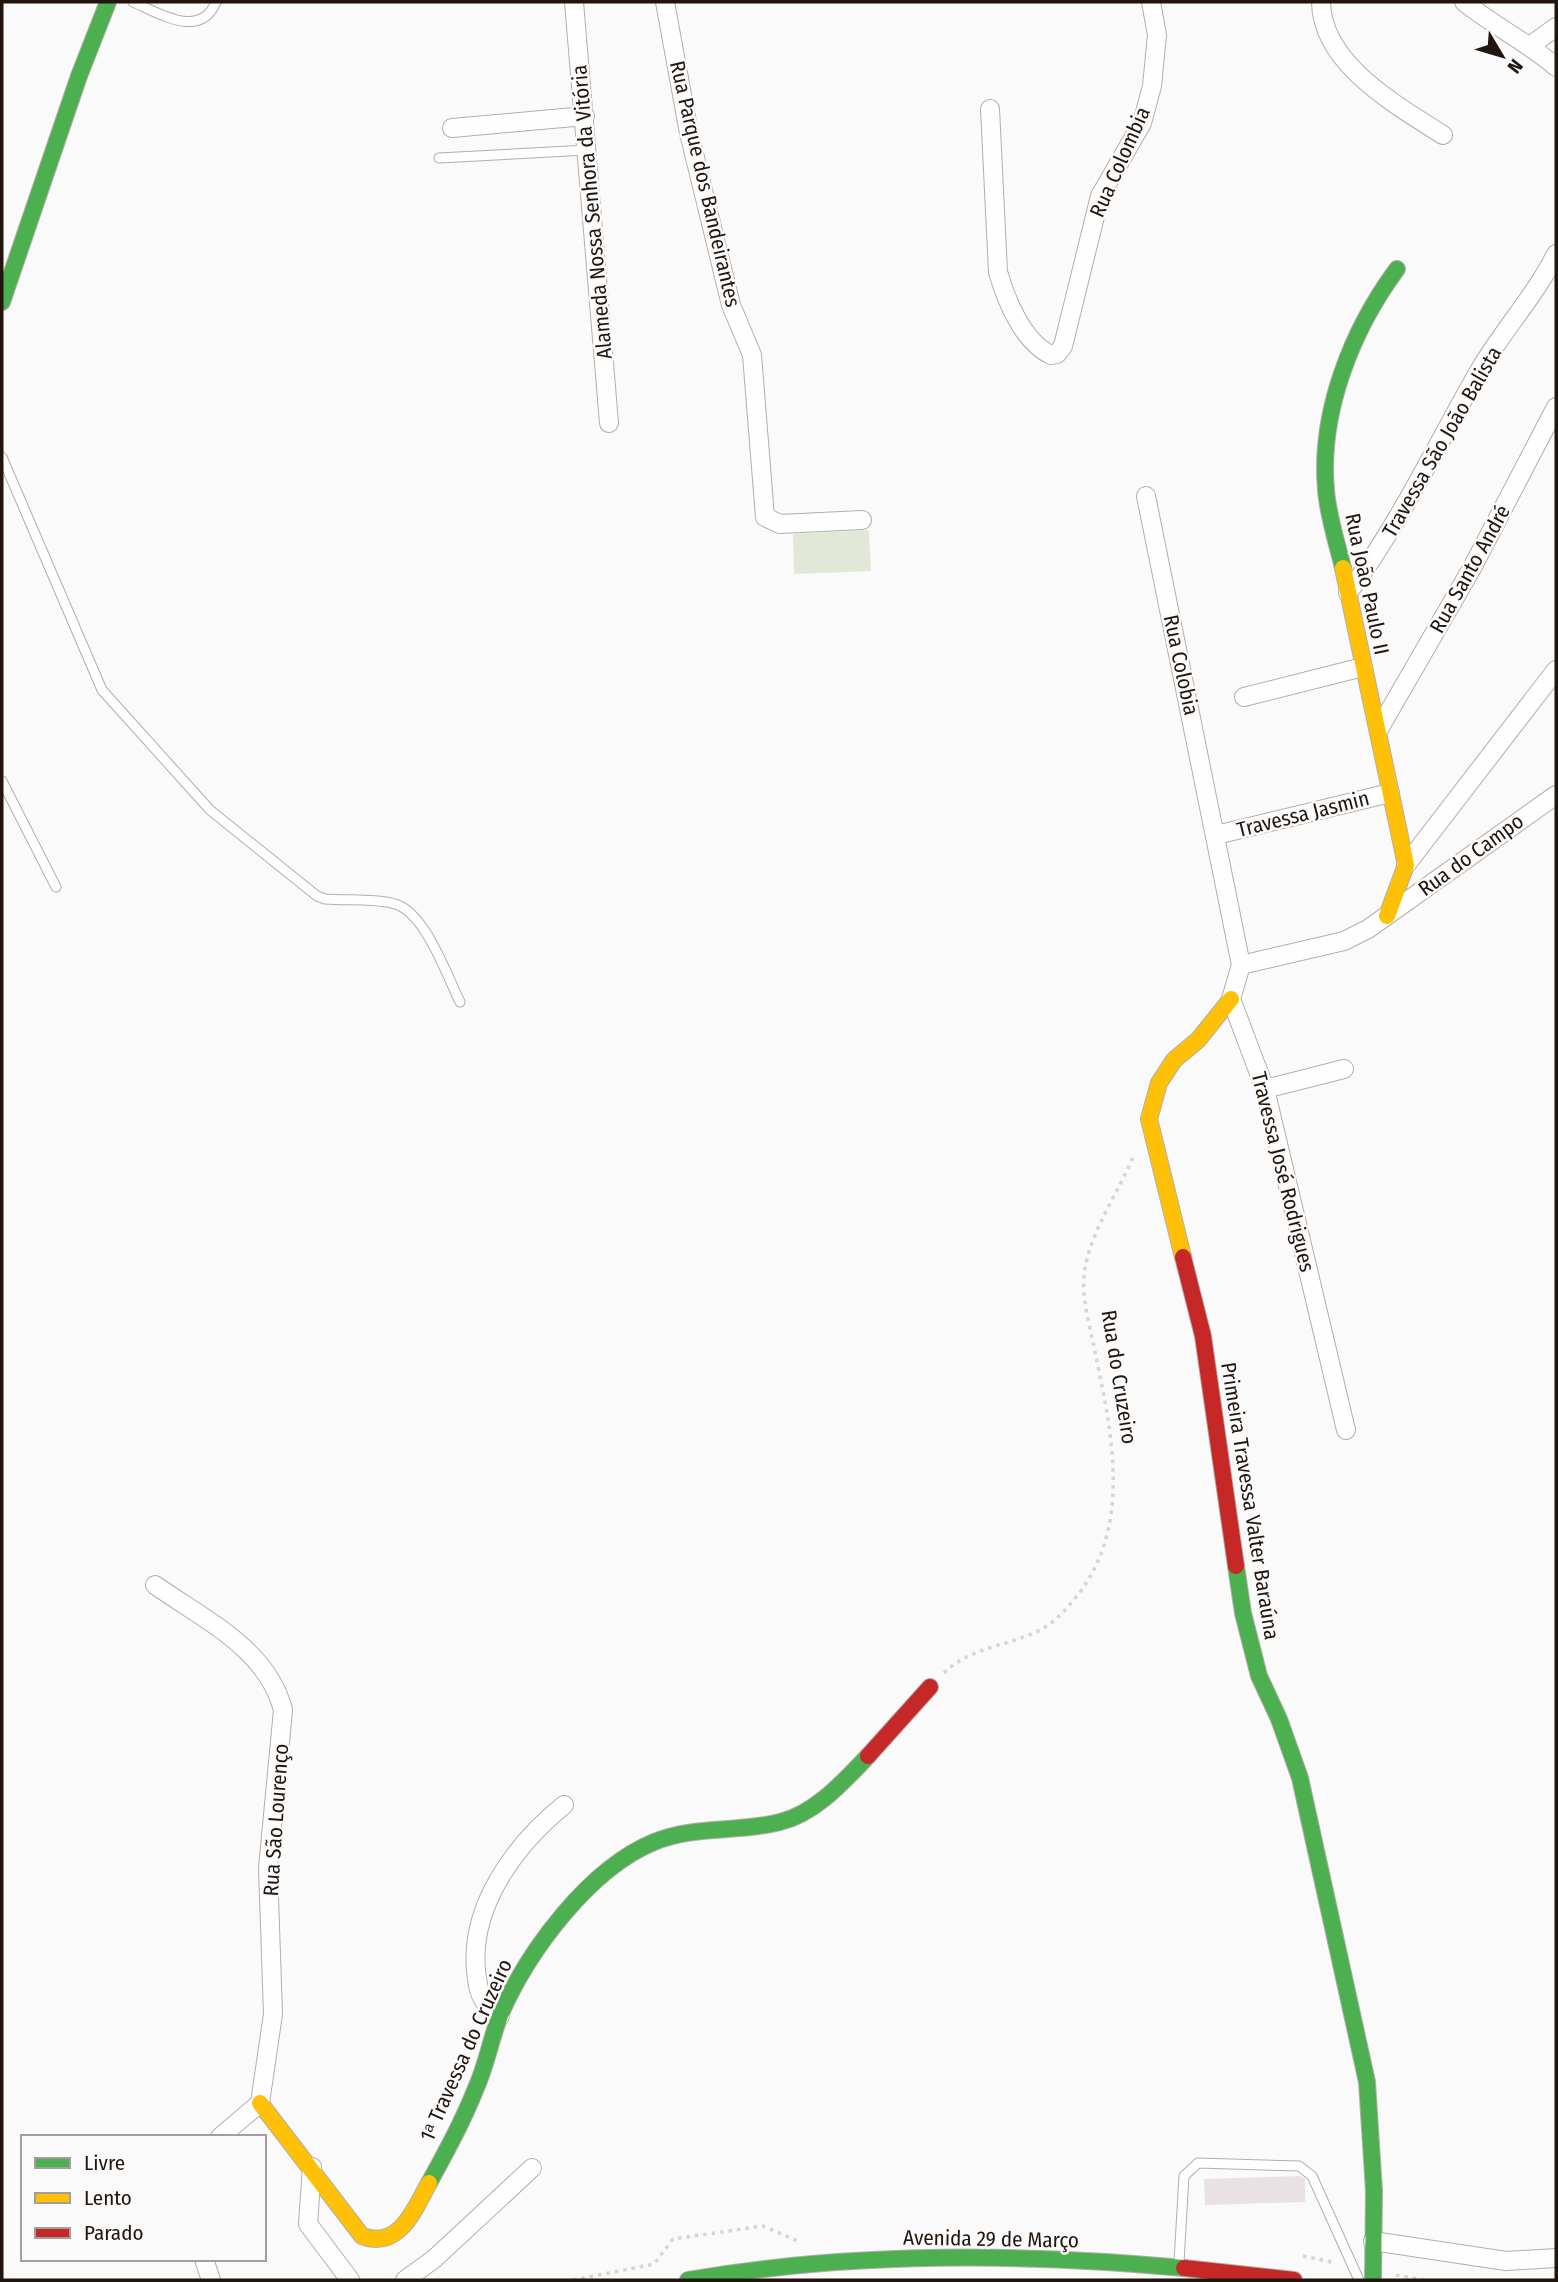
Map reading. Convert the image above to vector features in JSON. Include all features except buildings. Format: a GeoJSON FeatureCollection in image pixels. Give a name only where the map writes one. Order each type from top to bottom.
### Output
{"type":"FeatureCollection","features":[{"type":"Feature","properties":{"kind":"street"},"geometry":{"type":"LineString","coordinates":[[2,302],[79,76],[108,2]]}},
{"type":"Feature","properties":{"kind":"street","name":"Alameda Nossa Senhora da Vitória"},"geometry":{"type":"LineString","coordinates":[[574,2],[609,423]]}},
{"type":"Feature","properties":{"kind":"street","name":"Rua Parque dos Bandeirantes"},"geometry":{"type":"LineString","coordinates":[[665,2],[689,133],[731,305],[752,355],[765,517],[780,524],[862,520]]}},
{"type":"Feature","properties":{"kind":"street","name":"Rua Colombia"},"geometry":{"type":"LineString","coordinates":[[990,109],[998,272],[1004,293],[1031,341],[1051,355],[1063,346],[1100,197],[1142,123],[1156,61],[1157,35],[1151,2]]}},
{"type":"Feature","properties":{"kind":"street"},"geometry":{"type":"LineString","coordinates":[[1321,2],[1328,37],[1345,59],[1406,111],[1443,135]]}},
{"type":"Feature","properties":{"kind":"street"},"geometry":{"type":"LineString","coordinates":[[1464,2],[1486,20],[1531,45],[1556,67]]}},
{"type":"Feature","properties":{"kind":"street"},"geometry":{"type":"LineString","coordinates":[[1531,45],[1556,27]]}},
{"type":"Feature","properties":{"kind":"street"},"geometry":{"type":"LineString","coordinates":[[452,128],[585,116]]}},
{"type":"Feature","properties":{"kind":"street","name":"Travessa São João Balista"},"geometry":{"type":"LineString","coordinates":[[1348,593],[1374,559],[1415,491],[1480,369],[1543,280],[1556,254]]}},
{"type":"Feature","properties":{"kind":"street","name":"Rua João Paulo II"},"geometry":{"type":"LineString","coordinates":[[1397,269],[1374,295],[1353,339],[1328,438],[1326,490],[1406,865]]}},
{"type":"Feature","properties":{"kind":"street","name":"Rua Santo André"},"geometry":{"type":"LineString","coordinates":[[1379,729],[1472,568],[1556,407]]}},
{"type":"Feature","properties":{"kind":"street","name":"Rua Colobia"},"geometry":{"type":"LineString","coordinates":[[1146,496],[1216,835]]}},
{"type":"Feature","properties":{"kind":"street"},"geometry":{"type":"LineString","coordinates":[[1244,697],[1363,667]]}},
{"type":"Feature","properties":{"kind":"street"},"geometry":{"type":"LineString","coordinates":[[1387,916],[1406,865],[1556,670]]}},
{"type":"Feature","properties":{"kind":"street","name":"Travessa Jasmin"},"geometry":{"type":"LineString","coordinates":[[1216,835],[1390,793]]}},
{"type":"Feature","properties":{"kind":"street","name":"Rua do Campo"},"geometry":{"type":"LineString","coordinates":[[1241,965],[1344,941],[1387,916],[1556,794]]}},
{"type":"Feature","properties":{"kind":"street"},"geometry":{"type":"LineString","coordinates":[[1216,835],[1241,965],[1231,999]]}},
{"type":"Feature","properties":{"kind":"street","name":"Travessa José Rodrigues"},"geometry":{"type":"LineString","coordinates":[[1231,999],[1265,1089],[1346,1430]]}},
{"type":"Feature","properties":{"kind":"street","name":"Primeira Travessa Valter Baraúna"},"geometry":{"type":"LineString","coordinates":[[1231,999],[1198,1040],[1174,1060],[1159,1083],[1149,1119],[1203,1336],[1243,1613],[1259,1676],[1279,1719],[1300,1778],[1367,2082],[1374,2191],[1373,2280]]}},
{"type":"Feature","properties":{"kind":"street"},"geometry":{"type":"LineString","coordinates":[[1265,1089],[1344,1069]]}},
{"type":"Feature","properties":{"kind":"street","name":"Rua São Lourenço"},"geometry":{"type":"LineString","coordinates":[[155,1585],[260,1662],[278,1691],[283,1710],[268,1868],[273,2014],[260,2103]]}},
{"type":"Feature","properties":{"kind":"street","name":"1ᵃ Travessa do Cruzeiro"},"geometry":{"type":"LineString","coordinates":[[312,2167],[362,2236],[375,2241],[387,2239],[400,2231],[412,2215],[474,2094],[489,2059],[500,2016],[525,1966],[562,1919],[592,1887],[623,1861],[652,1843],[683,1833],[784,1821],[808,1809],[869,1755],[930,1687]]}},
{"type":"Feature","properties":{"kind":"street"},"geometry":{"type":"LineString","coordinates":[[500,2016],[483,2000],[478,1986],[474,1947],[499,1878],[535,1828],[564,1805]]}},
{"type":"Feature","properties":{"kind":"street"},"geometry":{"type":"LineString","coordinates":[[222,2135],[260,2103],[312,2167],[308,2224],[350,2280]]}},
{"type":"Feature","properties":{"kind":"street"},"geometry":{"type":"LineString","coordinates":[[405,2280],[434,2259],[532,2168]]}},
{"type":"Feature","properties":{"kind":"street"},"geometry":{"type":"LineString","coordinates":[[1373,2241],[1506,2260],[1556,2258]]}},
{"type":"Feature","properties":{"kind":"street","name":"Avenida 29 de Março"},"geometry":{"type":"LineString","coordinates":[[688,2280],[882,2259],[1013,2256],[1179,2266],[1294,2280]]}},
{"type":"Feature","properties":{"kind":"street"},"geometry":{"type":"LineString","coordinates":[[205,2261],[211,2280]]}},
{"type":"Feature","properties":{"kind":"lane"},"geometry":{"type":"LineString","coordinates":[[133,2],[188,22],[198,22],[216,2]]}},
{"type":"Feature","properties":{"kind":"lane"},"geometry":{"type":"LineString","coordinates":[[439,158],[587,150]]}},
{"type":"Feature","properties":{"kind":"lane"},"geometry":{"type":"LineString","coordinates":[[2,457],[102,690],[120,712],[210,810],[317,896],[325,899],[397,904],[414,917],[428,935],[460,1002]]}},
{"type":"Feature","properties":{"kind":"lane"},"geometry":{"type":"LineString","coordinates":[[2,781],[56,887]]}},
{"type":"Feature","properties":{"kind":"lane"},"geometry":{"type":"LineString","coordinates":[[1179,2266],[1184,2176],[1190,2167],[1198,2163],[1298,2166],[1312,2176],[1359,2280]]}},
{"type":"Feature","properties":{"kind":"path","name":"Rua do Cruzeiro"},"geometry":{"type":"LineString","coordinates":[[930,1687],[949,1668],[972,1655],[1037,1632],[1058,1617],[1095,1569],[1108,1539],[1114,1508],[1106,1405],[1084,1292],[1085,1267],[1098,1232],[1135,1153]]}},
{"type":"Feature","properties":{"kind":"green space"},"geometry":{"type":"Polygon","coordinates":[[[869,530],[871,571],[794,574],[793,534],[869,530]]]}},
{"type":"Feature","properties":{"kind":"traffic: fast"},"geometry":{"type":"LineString","coordinates":[[2,302],[79,76],[108,2]]}},
{"type":"Feature","properties":{"kind":"traffic: fast"},"geometry":{"type":"LineString","coordinates":[[1343,568],[1327,500],[1325,461],[1328,431],[1342,373],[1353,345],[1366,318],[1397,269]]}},
{"type":"Feature","properties":{"kind":"traffic: fast"},"geometry":{"type":"LineString","coordinates":[[1236,1566],[1243,1613],[1259,1676],[1279,1719],[1300,1778],[1367,2082],[1374,2191],[1373,2280]]}},
{"type":"Feature","properties":{"kind":"traffic: fast"},"geometry":{"type":"LineString","coordinates":[[429,2183],[471,2100],[501,2013],[513,1989],[545,1938],[584,1891],[607,1871],[654,1842],[685,1833],[764,1825],[793,1818],[828,1795],[868,1756]]}},
{"type":"Feature","properties":{"kind":"traffic: fast"},"geometry":{"type":"LineString","coordinates":[[688,2280],[811,2264],[936,2258],[1061,2260],[1184,2268]]}},
{"type":"Feature","properties":{"kind":"traffic: slow"},"geometry":{"type":"LineString","coordinates":[[1343,568],[1406,865],[1387,916]]}},
{"type":"Feature","properties":{"kind":"traffic: slow"},"geometry":{"type":"LineString","coordinates":[[1183,1257],[1149,1119],[1159,1083],[1174,1060],[1198,1040],[1231,999]]}},
{"type":"Feature","properties":{"kind":"traffic: slow"},"geometry":{"type":"LineString","coordinates":[[260,2103],[362,2236],[375,2239],[396,2233],[411,2215],[429,2183]]}},
{"type":"Feature","properties":{"kind":"traffic: jam"},"geometry":{"type":"LineString","coordinates":[[1183,1257],[1203,1336],[1236,1566]]}},
{"type":"Feature","properties":{"kind":"traffic: jam"},"geometry":{"type":"LineString","coordinates":[[868,1756],[930,1687]]}},
{"type":"Feature","properties":{"kind":"traffic: jam"},"geometry":{"type":"LineString","coordinates":[[1184,2268],[1294,2280]]}}]}
